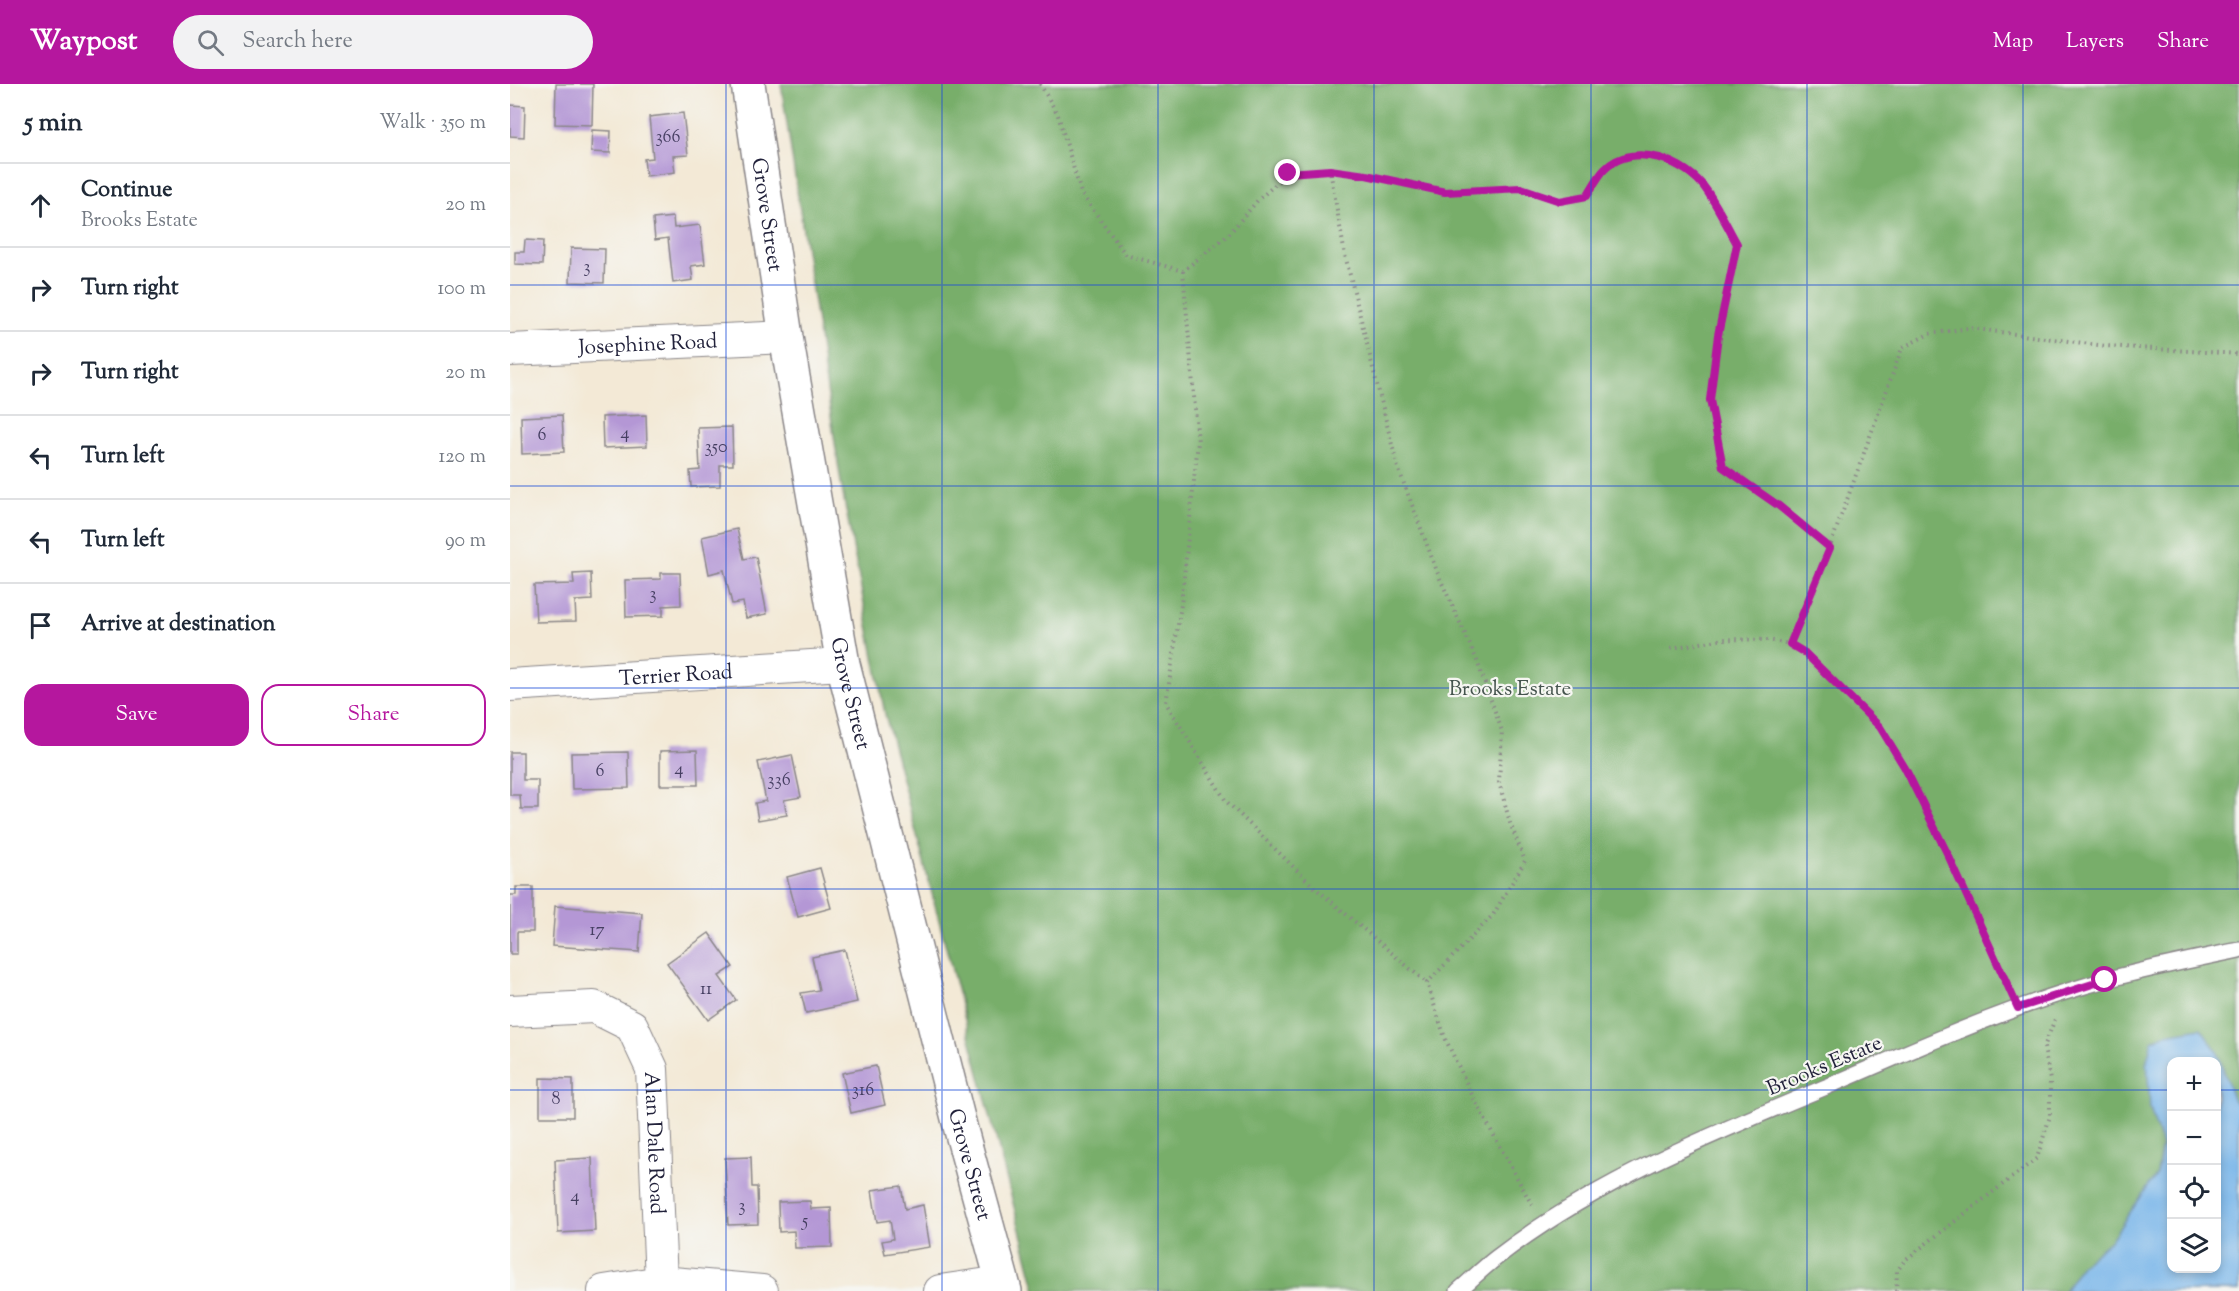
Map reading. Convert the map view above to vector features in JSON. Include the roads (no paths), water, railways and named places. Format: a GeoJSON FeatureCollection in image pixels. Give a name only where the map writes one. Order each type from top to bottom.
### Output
{"type":"FeatureCollection","features":[{"type":"Feature","properties":{"kind":"street","name":"Grove Street"},"geometry":{"type":"LineString","coordinates":[[748,84],[786,337],[843,664],[961,1130],[1003,1286]]}},
{"type":"Feature","properties":{"kind":"street","name":"Josephine Road"},"geometry":{"type":"LineString","coordinates":[[510,350],[786,337]]}},
{"type":"Feature","properties":{"kind":"street","name":"Terrier Road"},"geometry":{"type":"LineString","coordinates":[[510,685],[843,664]]}},
{"type":"Feature","properties":{"kind":"street","name":"Alan Dale Road"},"geometry":{"type":"LineString","coordinates":[[510,1011],[594,1007],[632,1026],[652,1069],[661,1282]]}},
{"type":"Feature","properties":{"kind":"street"},"geometry":{"type":"LineString","coordinates":[[604,1291],[661,1282],[762,1291]]}},
{"type":"Feature","properties":{"kind":"street"},"geometry":{"type":"LineString","coordinates":[[940,1291],[1003,1286]]}},
{"type":"Feature","properties":{"kind":"lane","name":"Brooks Estate"},"geometry":{"type":"LineString","coordinates":[[1458,1291],[1496,1258],[1544,1225],[1650,1164],[1768,1111],[2018,1008],[2105,980],[2239,950]]}},
{"type":"Feature","properties":{"kind":"water"},"geometry":{"type":"Polygon","coordinates":[[[2201,1028],[2219,1057],[2167,1057],[2167,1273],[2221,1273],[2221,1063],[2234,1101],[2239,1105],[2239,1291],[2064,1291],[2081,1265],[2110,1241],[2157,1174],[2162,1146],[2150,1108],[2147,1060],[2152,1041],[2166,1034],[2201,1028]]]}}]}
